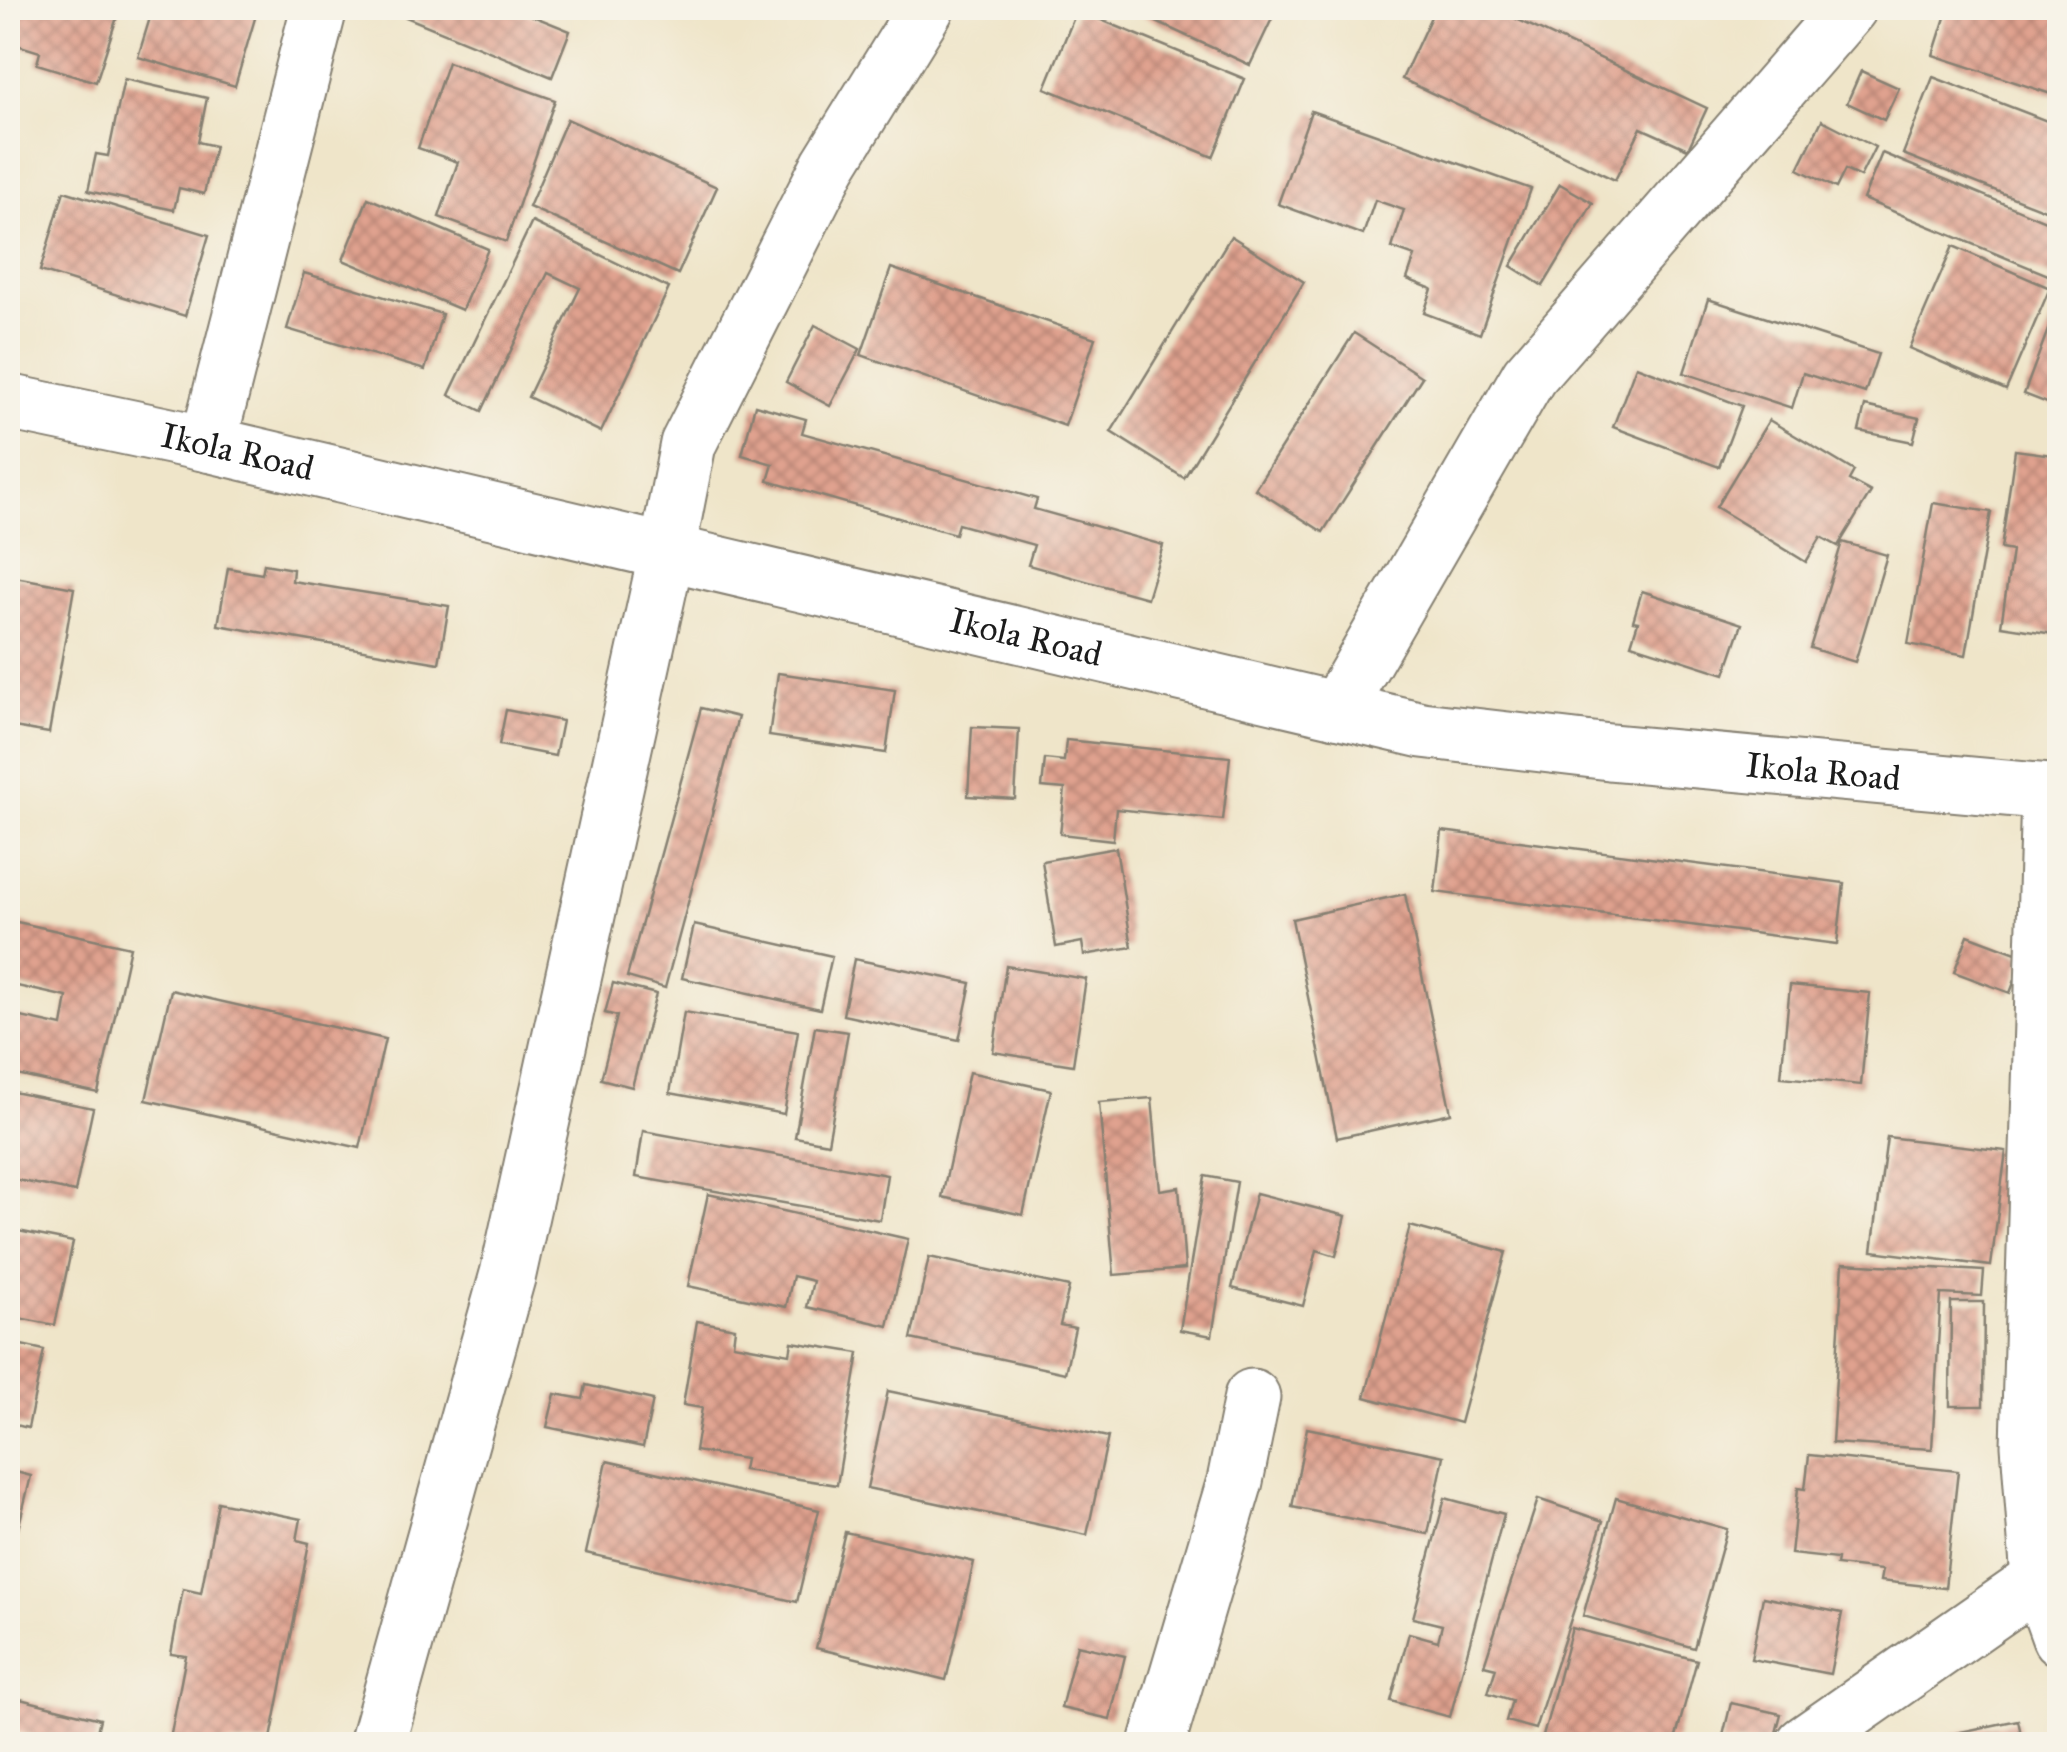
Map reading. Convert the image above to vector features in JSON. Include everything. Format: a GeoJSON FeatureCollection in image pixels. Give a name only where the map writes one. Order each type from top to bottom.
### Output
{"type":"FeatureCollection","features":[{"type":"Feature","properties":{"kind":"street"},"geometry":{"type":"LineString","coordinates":[[208,444],[319,8]]}},
{"type":"Feature","properties":{"kind":"street"},"geometry":{"type":"LineString","coordinates":[[378,1744],[508,1274],[668,552],[688,444],[829,165],[926,8]]}},
{"type":"Feature","properties":{"kind":"street"},"geometry":{"type":"LineString","coordinates":[[1336,710],[1529,376],[1849,8]]}},
{"type":"Feature","properties":{"kind":"street","name":"Ikola Road"},"geometry":{"type":"LineString","coordinates":[[8,402],[208,444],[1422,730],[2054,793]]}},
{"type":"Feature","properties":{"kind":"street"},"geometry":{"type":"LineString","coordinates":[[2054,793],[2029,1445],[2040,1580],[2060,1638]]}},
{"type":"Feature","properties":{"kind":"street"},"geometry":{"type":"LineString","coordinates":[[1157,1744],[1235,1481],[1252,1397]]}},
{"type":"Feature","properties":{"kind":"street"},"geometry":{"type":"LineString","coordinates":[[1804,1744],[2040,1580]]}},
{"type":"Feature","properties":{"kind":"building"},"geometry":{"type":"Polygon","coordinates":[[[8,8],[120,8],[96,82],[37,64],[40,52],[14,44],[8,51],[8,8]]]}},
{"type":"Feature","properties":{"kind":"building"},"geometry":{"type":"Polygon","coordinates":[[[153,8],[258,8],[235,86],[138,57],[153,8]]]}},
{"type":"Feature","properties":{"kind":"building"},"geometry":{"type":"Polygon","coordinates":[[[384,8],[513,8],[570,31],[552,77],[384,8]]]}},
{"type":"Feature","properties":{"kind":"building"},"geometry":{"type":"Polygon","coordinates":[[[1126,8],[1277,8],[1250,65],[1126,8]]]}},
{"type":"Feature","properties":{"kind":"building"},"geometry":{"type":"Polygon","coordinates":[[[1435,8],[1493,8],[1707,108],[1688,149],[1641,128],[1615,180],[1402,79],[1435,8]]]}},
{"type":"Feature","properties":{"kind":"building"},"geometry":{"type":"Polygon","coordinates":[[[1948,8],[2060,8],[2060,97],[1933,55],[1948,8]]]}},
{"type":"Feature","properties":{"kind":"building"},"geometry":{"type":"Polygon","coordinates":[[[1077,10],[1245,79],[1213,157],[1045,88],[1077,10]]]}},
{"type":"Feature","properties":{"kind":"building"},"geometry":{"type":"Polygon","coordinates":[[[448,62],[555,100],[506,242],[439,217],[458,162],[418,148],[448,62]]]}},
{"type":"Feature","properties":{"kind":"building"},"geometry":{"type":"Polygon","coordinates":[[[1861,71],[1899,88],[1884,120],[1847,103],[1861,71]]]}},
{"type":"Feature","properties":{"kind":"building"},"geometry":{"type":"Polygon","coordinates":[[[1933,77],[2060,126],[2060,216],[1903,154],[1933,77]]]}},
{"type":"Feature","properties":{"kind":"building"},"geometry":{"type":"Polygon","coordinates":[[[124,79],[207,98],[198,142],[215,146],[204,194],[179,188],[174,210],[88,191],[96,154],[108,156],[124,79]]]}},
{"type":"Feature","properties":{"kind":"building"},"geometry":{"type":"Polygon","coordinates":[[[1311,111],[1531,189],[1480,334],[1424,313],[1432,289],[1407,279],[1415,256],[1392,248],[1404,210],[1375,200],[1363,235],[1278,204],[1311,111]]]}},
{"type":"Feature","properties":{"kind":"building"},"geometry":{"type":"Polygon","coordinates":[[[567,119],[717,187],[678,274],[529,207],[567,119]]]}},
{"type":"Feature","properties":{"kind":"building"},"geometry":{"type":"Polygon","coordinates":[[[1822,120],[1875,147],[1860,177],[1845,170],[1836,188],[1798,169],[1822,120]]]}},
{"type":"Feature","properties":{"kind":"building"},"geometry":{"type":"Polygon","coordinates":[[[1882,153],[2060,227],[2060,280],[1863,199],[1882,153]]]}},
{"type":"Feature","properties":{"kind":"building"},"geometry":{"type":"Polygon","coordinates":[[[1560,184],[1593,203],[1543,286],[1511,266],[1560,184]]]}},
{"type":"Feature","properties":{"kind":"building"},"geometry":{"type":"Polygon","coordinates":[[[64,191],[209,235],[185,316],[40,271],[64,191]]]}},
{"type":"Feature","properties":{"kind":"building"},"geometry":{"type":"Polygon","coordinates":[[[368,198],[488,249],[462,310],[343,260],[368,198]]]}},
{"type":"Feature","properties":{"kind":"building"},"geometry":{"type":"Polygon","coordinates":[[[532,222],[669,288],[601,432],[528,397],[580,288],[548,273],[482,411],[449,395],[532,222]]]}},
{"type":"Feature","properties":{"kind":"building"},"geometry":{"type":"Polygon","coordinates":[[[1231,236],[1304,282],[1184,478],[1111,432],[1231,236]]]}},
{"type":"Feature","properties":{"kind":"building"},"geometry":{"type":"Polygon","coordinates":[[[1953,246],[2050,288],[2006,390],[1909,348],[1953,246]]]}},
{"type":"Feature","properties":{"kind":"building"},"geometry":{"type":"Polygon","coordinates":[[[891,268],[1095,338],[1065,426],[861,355],[891,268]]]}},
{"type":"Feature","properties":{"kind":"building"},"geometry":{"type":"Polygon","coordinates":[[[304,273],[442,314],[425,370],[287,329],[304,273]]]}},
{"type":"Feature","properties":{"kind":"building"},"geometry":{"type":"Polygon","coordinates":[[[1708,299],[1878,354],[1865,393],[1803,373],[1792,408],[1684,373],[1708,299]]]}},
{"type":"Feature","properties":{"kind":"building"},"geometry":{"type":"Polygon","coordinates":[[[2060,300],[2060,408],[2024,394],[2060,300]]]}},
{"type":"Feature","properties":{"kind":"building"},"geometry":{"type":"Polygon","coordinates":[[[815,325],[860,349],[830,406],[786,382],[815,325]]]}},
{"type":"Feature","properties":{"kind":"building"},"geometry":{"type":"Polygon","coordinates":[[[1354,333],[1422,377],[1323,532],[1255,489],[1354,333]]]}},
{"type":"Feature","properties":{"kind":"building"},"geometry":{"type":"Polygon","coordinates":[[[1636,366],[1742,406],[1719,467],[1613,427],[1636,366]]]}},
{"type":"Feature","properties":{"kind":"building"},"geometry":{"type":"Polygon","coordinates":[[[755,405],[806,419],[802,433],[1037,499],[1034,509],[1163,545],[1147,598],[1028,565],[1034,545],[958,524],[955,534],[768,481],[773,464],[742,455],[755,405]]]}},
{"type":"Feature","properties":{"kind":"building"},"geometry":{"type":"Polygon","coordinates":[[[1865,406],[1919,418],[1913,442],[1859,431],[1865,406]]]}},
{"type":"Feature","properties":{"kind":"building"},"geometry":{"type":"Polygon","coordinates":[[[1769,420],[1854,471],[1849,480],[1871,492],[1838,546],[1821,537],[1806,562],[1716,507],[1769,420]]]}},
{"type":"Feature","properties":{"kind":"building"},"geometry":{"type":"Polygon","coordinates":[[[2015,450],[2060,456],[2060,635],[2001,626],[2012,551],[2001,549],[2015,450]]]}},
{"type":"Feature","properties":{"kind":"building"},"geometry":{"type":"Polygon","coordinates":[[[1933,503],[1991,512],[1966,655],[1908,644],[1933,503]]]}},
{"type":"Feature","properties":{"kind":"building"},"geometry":{"type":"Polygon","coordinates":[[[1842,542],[1887,555],[1855,662],[1810,648],[1842,542]]]}},
{"type":"Feature","properties":{"kind":"building"},"geometry":{"type":"Polygon","coordinates":[[[264,564],[293,569],[292,581],[449,606],[439,663],[218,625],[228,568],[262,574],[264,564]]]}},
{"type":"Feature","properties":{"kind":"building"},"geometry":{"type":"Polygon","coordinates":[[[15,577],[74,588],[49,733],[8,726],[8,620],[15,577]]]}},
{"type":"Feature","properties":{"kind":"building"},"geometry":{"type":"Polygon","coordinates":[[[1642,591],[1742,624],[1725,674],[1631,644],[1642,591]]]}},
{"type":"Feature","properties":{"kind":"building"},"geometry":{"type":"Polygon","coordinates":[[[778,673],[895,690],[886,753],[769,736],[778,673]]]}},
{"type":"Feature","properties":{"kind":"building"},"geometry":{"type":"Polygon","coordinates":[[[701,708],[738,717],[665,988],[627,977],[701,708]]]}},
{"type":"Feature","properties":{"kind":"building"},"geometry":{"type":"Polygon","coordinates":[[[506,710],[562,721],[555,756],[499,745],[506,710]]]}},
{"type":"Feature","properties":{"kind":"building"},"geometry":{"type":"Polygon","coordinates":[[[972,727],[1019,729],[1015,799],[968,796],[972,727]]]}},
{"type":"Feature","properties":{"kind":"building"},"geometry":{"type":"Polygon","coordinates":[[[1066,740],[1230,757],[1223,820],[1116,809],[1113,840],[1060,834],[1065,789],[1042,787],[1045,759],[1064,761],[1066,740]]]}},
{"type":"Feature","properties":{"kind":"building"},"geometry":{"type":"Polygon","coordinates":[[[1442,831],[1844,883],[1837,944],[1435,892],[1442,831]]]}},
{"type":"Feature","properties":{"kind":"building"},"geometry":{"type":"Polygon","coordinates":[[[1116,848],[1132,947],[1084,955],[1082,942],[1056,947],[1042,861],[1116,848]]]}},
{"type":"Feature","properties":{"kind":"building"},"geometry":{"type":"Polygon","coordinates":[[[1405,894],[1451,1113],[1337,1138],[1292,919],[1405,894]]]}},
{"type":"Feature","properties":{"kind":"building"},"geometry":{"type":"Polygon","coordinates":[[[8,920],[130,947],[98,1093],[8,1073],[8,1014],[62,1026],[67,997],[8,984],[8,920]]]}},
{"type":"Feature","properties":{"kind":"building"},"geometry":{"type":"Polygon","coordinates":[[[694,925],[832,956],[820,1009],[682,978],[694,925]]]}},
{"type":"Feature","properties":{"kind":"building"},"geometry":{"type":"Polygon","coordinates":[[[1968,935],[2024,956],[2010,993],[1954,972],[1968,935]]]}},
{"type":"Feature","properties":{"kind":"building"},"geometry":{"type":"Polygon","coordinates":[[[854,959],[971,983],[959,1040],[843,1015],[854,959]]]}},
{"type":"Feature","properties":{"kind":"building"},"geometry":{"type":"Polygon","coordinates":[[[1006,966],[1086,979],[1073,1065],[993,1052],[1006,966]]]}},
{"type":"Feature","properties":{"kind":"building"},"geometry":{"type":"Polygon","coordinates":[[[613,983],[656,994],[632,1087],[601,1079],[617,1016],[605,1013],[613,983]]]}},
{"type":"Feature","properties":{"kind":"building"},"geometry":{"type":"Polygon","coordinates":[[[1790,985],[1870,993],[1861,1085],[1781,1077],[1790,985]]]}},
{"type":"Feature","properties":{"kind":"building"},"geometry":{"type":"Polygon","coordinates":[[[171,990],[385,1039],[360,1148],[146,1100],[171,990]]]}},
{"type":"Feature","properties":{"kind":"building"},"geometry":{"type":"Polygon","coordinates":[[[684,1012],[798,1031],[784,1114],[670,1093],[684,1012]]]}},
{"type":"Feature","properties":{"kind":"building"},"geometry":{"type":"Polygon","coordinates":[[[815,1027],[848,1032],[828,1143],[795,1137],[815,1027]]]}},
{"type":"Feature","properties":{"kind":"building"},"geometry":{"type":"Polygon","coordinates":[[[969,1072],[1051,1090],[1023,1215],[942,1197],[969,1072]]]}},
{"type":"Feature","properties":{"kind":"building"},"geometry":{"type":"Polygon","coordinates":[[[8,1091],[93,1108],[75,1192],[8,1178],[8,1091]]]}},
{"type":"Feature","properties":{"kind":"building"},"geometry":{"type":"Polygon","coordinates":[[[1152,1098],[1160,1190],[1179,1187],[1185,1269],[1114,1275],[1099,1102],[1152,1098]]]}},
{"type":"Feature","properties":{"kind":"building"},"geometry":{"type":"Polygon","coordinates":[[[643,1131],[887,1175],[880,1220],[636,1177],[643,1131]]]}},
{"type":"Feature","properties":{"kind":"building"},"geometry":{"type":"Polygon","coordinates":[[[1887,1137],[2006,1151],[1991,1266],[1872,1251],[1887,1137]]]}},
{"type":"Feature","properties":{"kind":"building"},"geometry":{"type":"Polygon","coordinates":[[[1205,1176],[1237,1182],[1212,1336],[1180,1330],[1205,1176]]]}},
{"type":"Feature","properties":{"kind":"building"},"geometry":{"type":"Polygon","coordinates":[[[1256,1193],[1346,1216],[1336,1256],[1317,1250],[1303,1306],[1232,1288],[1256,1193]]]}},
{"type":"Feature","properties":{"kind":"building"},"geometry":{"type":"Polygon","coordinates":[[[708,1194],[908,1239],[888,1326],[807,1307],[813,1281],[793,1276],[786,1307],[688,1286],[708,1194]]]}},
{"type":"Feature","properties":{"kind":"building"},"geometry":{"type":"Polygon","coordinates":[[[1410,1226],[1506,1252],[1460,1423],[1365,1397],[1410,1226]]]}},
{"type":"Feature","properties":{"kind":"building"},"geometry":{"type":"Polygon","coordinates":[[[8,1229],[73,1242],[55,1325],[8,1316],[8,1229]]]}},
{"type":"Feature","properties":{"kind":"building"},"geometry":{"type":"Polygon","coordinates":[[[929,1257],[1069,1287],[1060,1325],[1075,1328],[1065,1373],[911,1339],[929,1257]]]}},
{"type":"Feature","properties":{"kind":"building"},"geometry":{"type":"Polygon","coordinates":[[[1843,1263],[1984,1271],[1982,1296],[1941,1294],[1932,1449],[1832,1443],[1843,1263]]]}},
{"type":"Feature","properties":{"kind":"building"},"geometry":{"type":"Polygon","coordinates":[[[1951,1302],[1984,1302],[1983,1406],[1950,1406],[1951,1302]]]}},
{"type":"Feature","properties":{"kind":"building"},"geometry":{"type":"Polygon","coordinates":[[[697,1321],[735,1328],[733,1344],[790,1354],[792,1342],[859,1353],[837,1485],[743,1470],[745,1459],[695,1451],[702,1408],[683,1405],[697,1321]]]}},
{"type":"Feature","properties":{"kind":"building"},"geometry":{"type":"Polygon","coordinates":[[[8,1342],[44,1350],[28,1428],[8,1423],[8,1342]]]}},
{"type":"Feature","properties":{"kind":"building"},"geometry":{"type":"Polygon","coordinates":[[[586,1385],[653,1400],[643,1447],[547,1427],[555,1394],[583,1399],[586,1385]]]}},
{"type":"Feature","properties":{"kind":"building"},"geometry":{"type":"Polygon","coordinates":[[[888,1391],[1108,1437],[1087,1535],[867,1488],[888,1391]]]}},
{"type":"Feature","properties":{"kind":"building"},"geometry":{"type":"Polygon","coordinates":[[[1307,1428],[1444,1456],[1428,1534],[1292,1507],[1307,1428]]]}},
{"type":"Feature","properties":{"kind":"building"},"geometry":{"type":"Polygon","coordinates":[[[1809,1455],[1958,1471],[1945,1588],[1880,1581],[1882,1570],[1836,1565],[1837,1559],[1791,1554],[1798,1488],[1805,1489],[1809,1455]]]}},
{"type":"Feature","properties":{"kind":"building"},"geometry":{"type":"Polygon","coordinates":[[[607,1461],[819,1510],[797,1602],[586,1553],[607,1461]]]}},
{"type":"Feature","properties":{"kind":"building"},"geometry":{"type":"Polygon","coordinates":[[[8,1470],[31,1476],[9,1566],[8,1566],[8,1470]]]}},
{"type":"Feature","properties":{"kind":"building"},"geometry":{"type":"Polygon","coordinates":[[[1445,1498],[1504,1514],[1450,1717],[1391,1701],[1409,1633],[1438,1641],[1442,1625],[1413,1618],[1445,1498]]]}},
{"type":"Feature","properties":{"kind":"building"},"geometry":{"type":"Polygon","coordinates":[[[1616,1498],[1727,1529],[1694,1648],[1583,1616],[1616,1498]]]}},
{"type":"Feature","properties":{"kind":"building"},"geometry":{"type":"Polygon","coordinates":[[[1538,1499],[1603,1521],[1535,1729],[1506,1721],[1512,1700],[1488,1693],[1496,1668],[1484,1665],[1538,1499]]]}},
{"type":"Feature","properties":{"kind":"building"},"geometry":{"type":"Polygon","coordinates":[[[218,1502],[301,1519],[297,1540],[309,1543],[270,1744],[169,1744],[186,1656],[171,1654],[183,1589],[201,1593],[218,1502]]]}},
{"type":"Feature","properties":{"kind":"building"},"geometry":{"type":"Polygon","coordinates":[[[845,1532],[974,1562],[946,1680],[816,1648],[845,1532]]]}},
{"type":"Feature","properties":{"kind":"building"},"geometry":{"type":"Polygon","coordinates":[[[1763,1597],[1842,1613],[1830,1674],[1751,1659],[1763,1597]]]}},
{"type":"Feature","properties":{"kind":"building"},"geometry":{"type":"Polygon","coordinates":[[[1572,1628],[1697,1660],[1674,1744],[1541,1744],[1572,1628]]]}},
{"type":"Feature","properties":{"kind":"building"},"geometry":{"type":"Polygon","coordinates":[[[1077,1645],[1125,1656],[1110,1719],[1061,1708],[1077,1645]]]}},
{"type":"Feature","properties":{"kind":"building"},"geometry":{"type":"Polygon","coordinates":[[[8,1696],[100,1719],[94,1744],[65,1744],[8,1730],[8,1696]]]}},
{"type":"Feature","properties":{"kind":"building"},"geometry":{"type":"Polygon","coordinates":[[[1731,1703],[1781,1714],[1773,1744],[1721,1744],[1731,1703]]]}},
{"type":"Feature","properties":{"kind":"building"},"geometry":{"type":"Polygon","coordinates":[[[2018,1720],[2023,1744],[1908,1744],[1908,1743],[2018,1720]]]}}]}
